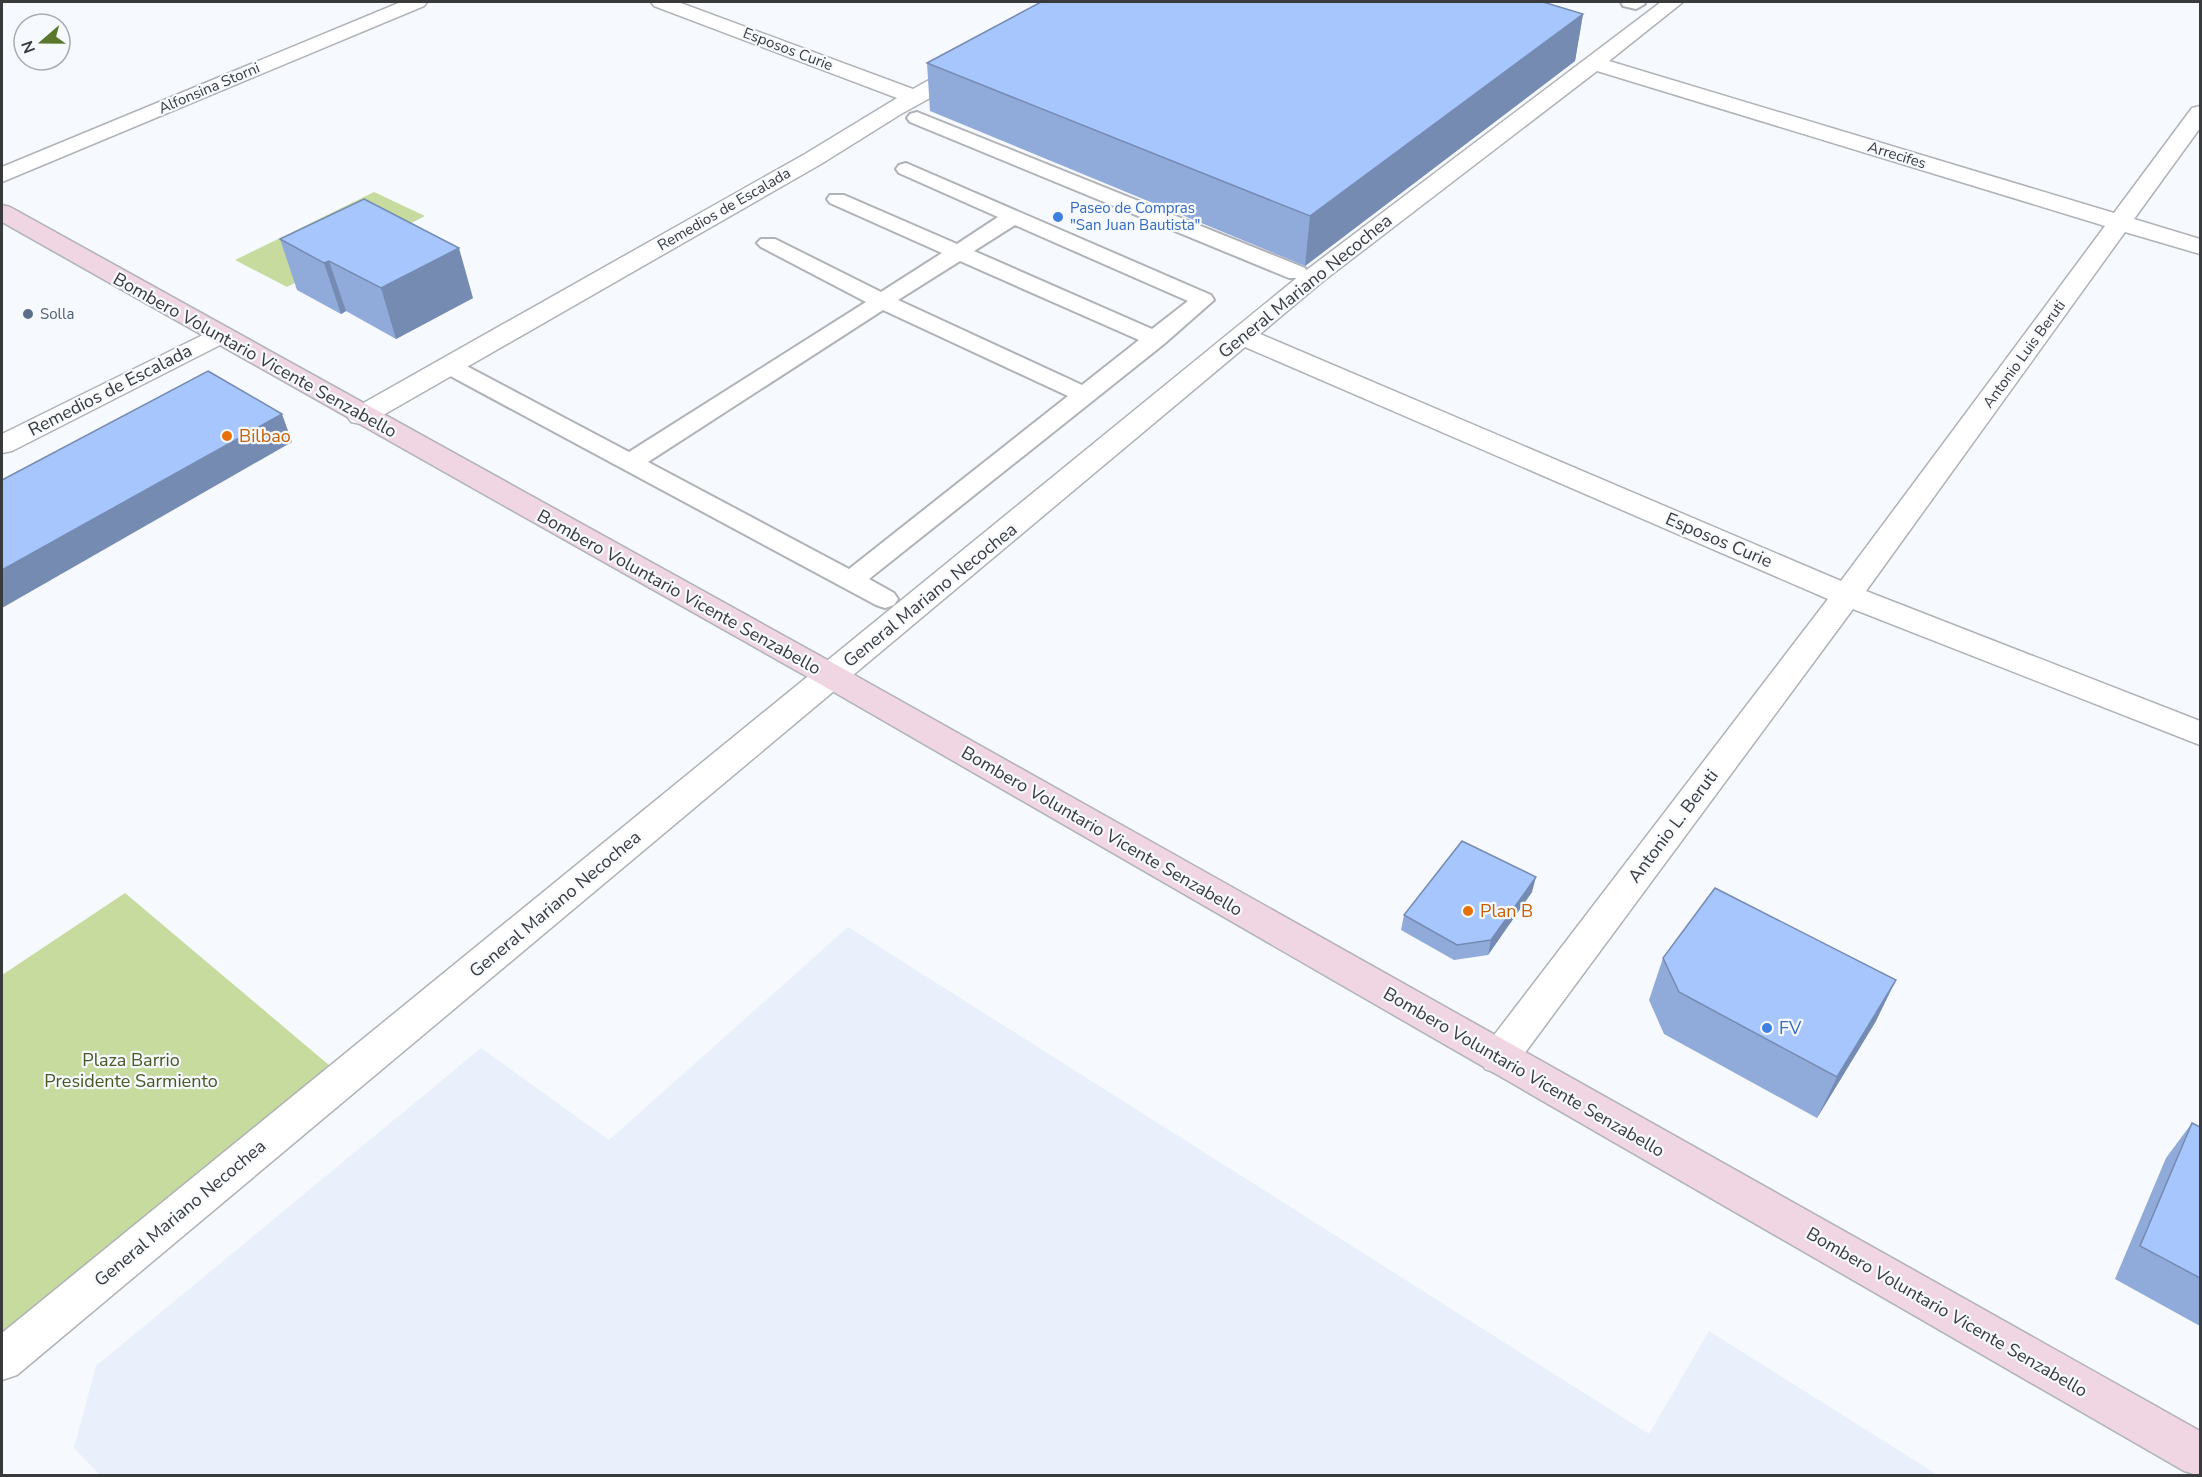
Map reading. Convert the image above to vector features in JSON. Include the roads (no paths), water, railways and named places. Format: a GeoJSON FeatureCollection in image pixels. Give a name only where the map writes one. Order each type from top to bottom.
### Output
{"type":"FeatureCollection","features":[{"type":"Feature","properties":{"kind":"main road","name":"Bombero Voluntario Vicente Senzabello"},"geometry":{"type":"LineString","coordinates":[[2,212],[362,416],[831,676],[2200,1455]]}},
{"type":"Feature","properties":{"kind":"street","name":"Alfonsina Storni"},"geometry":{"type":"LineString","coordinates":[[2,175],[417,2]]}},
{"type":"Feature","properties":{"kind":"street","name":"Esposos Curie"},"geometry":{"type":"LineString","coordinates":[[661,2],[916,108]]}},
{"type":"Feature","properties":{"kind":"street","name":"General Mariano Necochea"},"geometry":{"type":"LineString","coordinates":[[2,1360],[1313,277],[1590,56],[1672,2]]}},
{"type":"Feature","properties":{"kind":"street","name":"Arrecifes"},"geometry":{"type":"LineString","coordinates":[[1590,56],[2200,247]]}},
{"type":"Feature","properties":{"kind":"street","name":"Remedios de Escalada"},"geometry":{"type":"LineString","coordinates":[[362,416],[813,159],[916,108],[986,58]]}},
{"type":"Feature","properties":{"kind":"street","name":"Antonio Luis Beruti"},"geometry":{"type":"LineString","coordinates":[[1848,595],[2200,113]]}},
{"type":"Feature","properties":{"kind":"street","name":"Remedios de Escalada"},"geometry":{"type":"LineString","coordinates":[[2,445],[219,334]]}},
{"type":"Feature","properties":{"kind":"street","name":"Esposos Curie"},"geometry":{"type":"LineString","coordinates":[[1242,336],[1848,595],[2200,734]]}},
{"type":"Feature","properties":{"kind":"street","name":"Antonio L. Beruti"},"geometry":{"type":"LineString","coordinates":[[1499,1058],[1848,595]]}},
{"type":"Feature","properties":{"kind":"lane"},"geometry":{"type":"LineString","coordinates":[[916,108],[1297,273]]}},
{"type":"Feature","properties":{"kind":"lane"},"geometry":{"type":"LineString","coordinates":[[851,580],[1203,300],[906,169]]}},
{"type":"Feature","properties":{"kind":"lane"},"geometry":{"type":"LineString","coordinates":[[837,200],[1156,339]]}},
{"type":"Feature","properties":{"kind":"lane"},"geometry":{"type":"LineString","coordinates":[[631,462],[1013,217]]}},
{"type":"Feature","properties":{"kind":"lane"},"geometry":{"type":"LineString","coordinates":[[768,243],[880,301],[1086,395]]}},
{"type":"Feature","properties":{"kind":"lane"},"geometry":{"type":"LineString","coordinates":[[449,366],[885,599]]}},
{"type":"Feature","properties":{"kind":"place","name":"Paseo de Compras \"San Juan Bautista\""},"geometry":{"type":"Point","coordinates":[1058,217]}},
{"type":"Feature","properties":{"kind":"place","name":"Solla"},"geometry":{"type":"Point","coordinates":[28,314]}},
{"type":"Feature","properties":{"kind":"place","name":"Bilbao"},"geometry":{"type":"Point","coordinates":[227,436]}},
{"type":"Feature","properties":{"kind":"place","name":"Plan B"},"geometry":{"type":"Point","coordinates":[1468,911]}},
{"type":"Feature","properties":{"kind":"place","name":"FV"},"geometry":{"type":"Point","coordinates":[1767,1028]}},
{"type":"Feature","properties":{"kind":"park label","name":"Plaza Barrio Presidente Sarmiento"},"geometry":{"type":"Point","coordinates":[131,1070]}}]}
